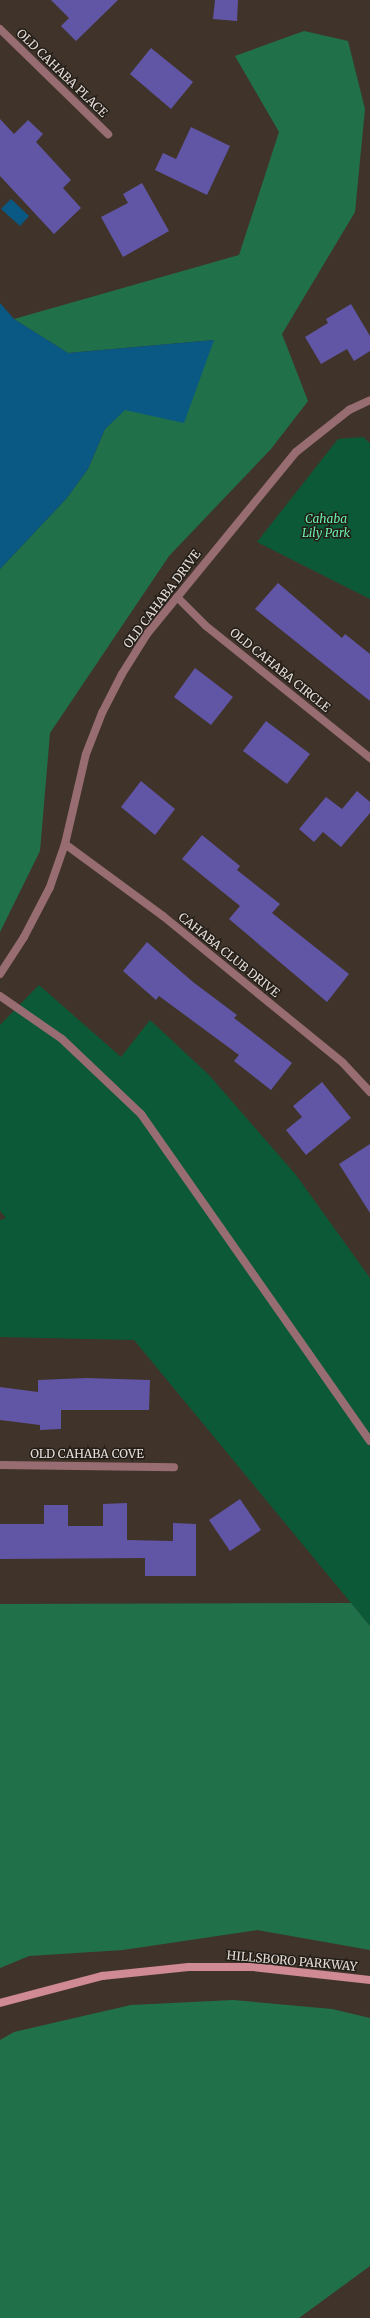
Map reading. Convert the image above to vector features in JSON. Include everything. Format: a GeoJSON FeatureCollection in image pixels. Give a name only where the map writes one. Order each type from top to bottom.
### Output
{"type":"FeatureCollection","features":[{"type":"Feature","properties":{"kind":"street","name":"OLD CAHABA PLACE"},"geometry":{"type":"LineString","coordinates":[[0,29],[108,134]]}},
{"type":"Feature","properties":{"kind":"street","name":"OLD CAHABA DRIVE"},"geometry":{"type":"LineString","coordinates":[[0,974],[24,937],[50,887],[65,844],[86,754],[102,712],[143,641],[177,597],[296,452],[349,410],[370,400]]}},
{"type":"Feature","properties":{"kind":"street","name":"OLD CAHABA CIRCLE"},"geometry":{"type":"LineString","coordinates":[[177,597],[206,626],[370,758]]}},
{"type":"Feature","properties":{"kind":"street","name":"CAHABA CLUB DRIVE"},"geometry":{"type":"LineString","coordinates":[[65,844],[163,916],[343,1063],[370,1092]]}},
{"type":"Feature","properties":{"kind":"street"},"geometry":{"type":"LineString","coordinates":[[0,996],[62,1039],[141,1114],[370,1441]]}},
{"type":"Feature","properties":{"kind":"street","name":"OLD CAHABA COVE"},"geometry":{"type":"LineString","coordinates":[[0,1465],[174,1467]]}},
{"type":"Feature","properties":{"kind":"street","name":"HILLSBORO PARKWAY"},"geometry":{"type":"LineString","coordinates":[[0,2003],[102,1976],[189,1967],[253,1967],[370,1980]]}},
{"type":"Feature","properties":{"kind":"green space"},"geometry":{"type":"Polygon","coordinates":[[[304,31],[348,41],[365,109],[355,212],[282,334],[308,401],[271,449],[169,556],[50,733],[40,851],[0,932],[0,569],[66,499],[88,469],[105,429],[125,409],[214,340],[68,353],[14,319],[239,255],[279,132],[235,56],[304,31]]]}},
{"type":"Feature","properties":{"kind":"green space","name":"Cahaba Lily Park"},"geometry":{"type":"Polygon","coordinates":[[[363,437],[370,443],[370,599],[257,542],[338,439],[363,437]]]}},
{"type":"Feature","properties":{"kind":"green space"},"geometry":{"type":"Polygon","coordinates":[[[39,985],[121,1057],[150,1020],[209,1075],[296,1175],[370,1278],[370,1626],[134,1340],[0,1337],[0,1220],[6,1218],[0,1211],[0,1025],[39,985]]]}},
{"type":"Feature","properties":{"kind":"green space"},"geometry":{"type":"Polygon","coordinates":[[[351,1603],[370,1626],[370,1950],[257,1930],[123,1950],[29,1956],[0,1968],[0,1604],[351,1603]]]}},
{"type":"Feature","properties":{"kind":"green space"},"geometry":{"type":"Polygon","coordinates":[[[233,2000],[332,2009],[370,2018],[370,2266],[299,2318],[0,2318],[0,2040],[14,2032],[131,2005],[233,2000]]]}},
{"type":"Feature","properties":{"kind":"water"},"geometry":{"type":"Polygon","coordinates":[[[11,199],[29,216],[20,226],[1,209],[11,199]]]}},
{"type":"Feature","properties":{"kind":"water"},"geometry":{"type":"Polygon","coordinates":[[[0,303],[14,319],[68,353],[214,340],[184,423],[125,410],[105,429],[88,469],[66,499],[0,569],[0,303]]]}},
{"type":"Feature","properties":{"kind":"building"},"geometry":{"type":"Polygon","coordinates":[[[51,0],[118,0],[76,41],[61,26],[69,18],[51,0]]]}},
{"type":"Feature","properties":{"kind":"building"},"geometry":{"type":"Polygon","coordinates":[[[215,0],[238,0],[237,21],[213,19],[215,0]]]}},
{"type":"Feature","properties":{"kind":"building"},"geometry":{"type":"Polygon","coordinates":[[[151,48],[193,82],[171,109],[130,74],[151,48]]]}},
{"type":"Feature","properties":{"kind":"building"},"geometry":{"type":"Polygon","coordinates":[[[0,119],[14,134],[28,120],[43,134],[36,142],[71,180],[63,188],[81,208],[54,234],[0,176],[0,119]]]}},
{"type":"Feature","properties":{"kind":"building"},"geometry":{"type":"Polygon","coordinates":[[[191,127],[230,146],[207,195],[155,170],[163,153],[176,159],[191,127]]]}},
{"type":"Feature","properties":{"kind":"building"},"geometry":{"type":"Polygon","coordinates":[[[142,183],[169,231],[123,257],[101,217],[128,203],[123,194],[142,183]]]}},
{"type":"Feature","properties":{"kind":"building"},"geometry":{"type":"Polygon","coordinates":[[[351,304],[370,336],[370,351],[354,361],[347,349],[321,364],[305,337],[328,323],[326,319],[351,304]]]}},
{"type":"Feature","properties":{"kind":"building"},"geometry":{"type":"Polygon","coordinates":[[[278,583],[342,638],[345,634],[370,654],[370,701],[255,609],[278,583]]]}},
{"type":"Feature","properties":{"kind":"building"},"geometry":{"type":"Polygon","coordinates":[[[195,668],[233,697],[211,725],[174,697],[195,668]]]}},
{"type":"Feature","properties":{"kind":"building"},"geometry":{"type":"Polygon","coordinates":[[[266,721],[310,754],[287,784],[243,751],[266,721]]]}},
{"type":"Feature","properties":{"kind":"building"},"geometry":{"type":"Polygon","coordinates":[[[141,781],[175,809],[155,835],[121,807],[141,781]]]}},
{"type":"Feature","properties":{"kind":"building"},"geometry":{"type":"Polygon","coordinates":[[[357,791],[370,802],[370,813],[341,847],[323,832],[314,842],[299,829],[326,797],[342,809],[357,791]]]}},
{"type":"Feature","properties":{"kind":"building"},"geometry":{"type":"Polygon","coordinates":[[[202,835],[240,866],[237,870],[280,904],[272,913],[349,974],[327,1002],[229,919],[240,906],[182,859],[202,835]]]}},
{"type":"Feature","properties":{"kind":"building"},"geometry":{"type":"Polygon","coordinates":[[[147,942],[193,982],[237,1015],[234,1018],[292,1063],[271,1090],[234,1061],[239,1055],[159,996],[156,1000],[123,971],[147,942]]]}},
{"type":"Feature","properties":{"kind":"building"},"geometry":{"type":"Polygon","coordinates":[[[322,1082],[351,1118],[306,1155],[286,1130],[302,1117],[293,1106],[322,1082]]]}},
{"type":"Feature","properties":{"kind":"building"},"geometry":{"type":"Polygon","coordinates":[[[370,1144],[370,1213],[339,1164],[370,1144]]]}},
{"type":"Feature","properties":{"kind":"building"},"geometry":{"type":"Polygon","coordinates":[[[86,1378],[150,1380],[149,1410],[61,1410],[61,1429],[40,1430],[40,1425],[0,1420],[0,1387],[38,1392],[38,1380],[86,1378]]]}},
{"type":"Feature","properties":{"kind":"building"},"geometry":{"type":"Polygon","coordinates":[[[240,1499],[261,1530],[230,1551],[209,1520],[240,1499]]]}},
{"type":"Feature","properties":{"kind":"building"},"geometry":{"type":"Polygon","coordinates":[[[127,1503],[127,1540],[173,1541],[173,1523],[196,1524],[196,1576],[145,1576],[145,1558],[0,1559],[0,1524],[44,1524],[44,1505],[68,1505],[68,1526],[103,1526],[103,1504],[127,1503]]]}}]}
